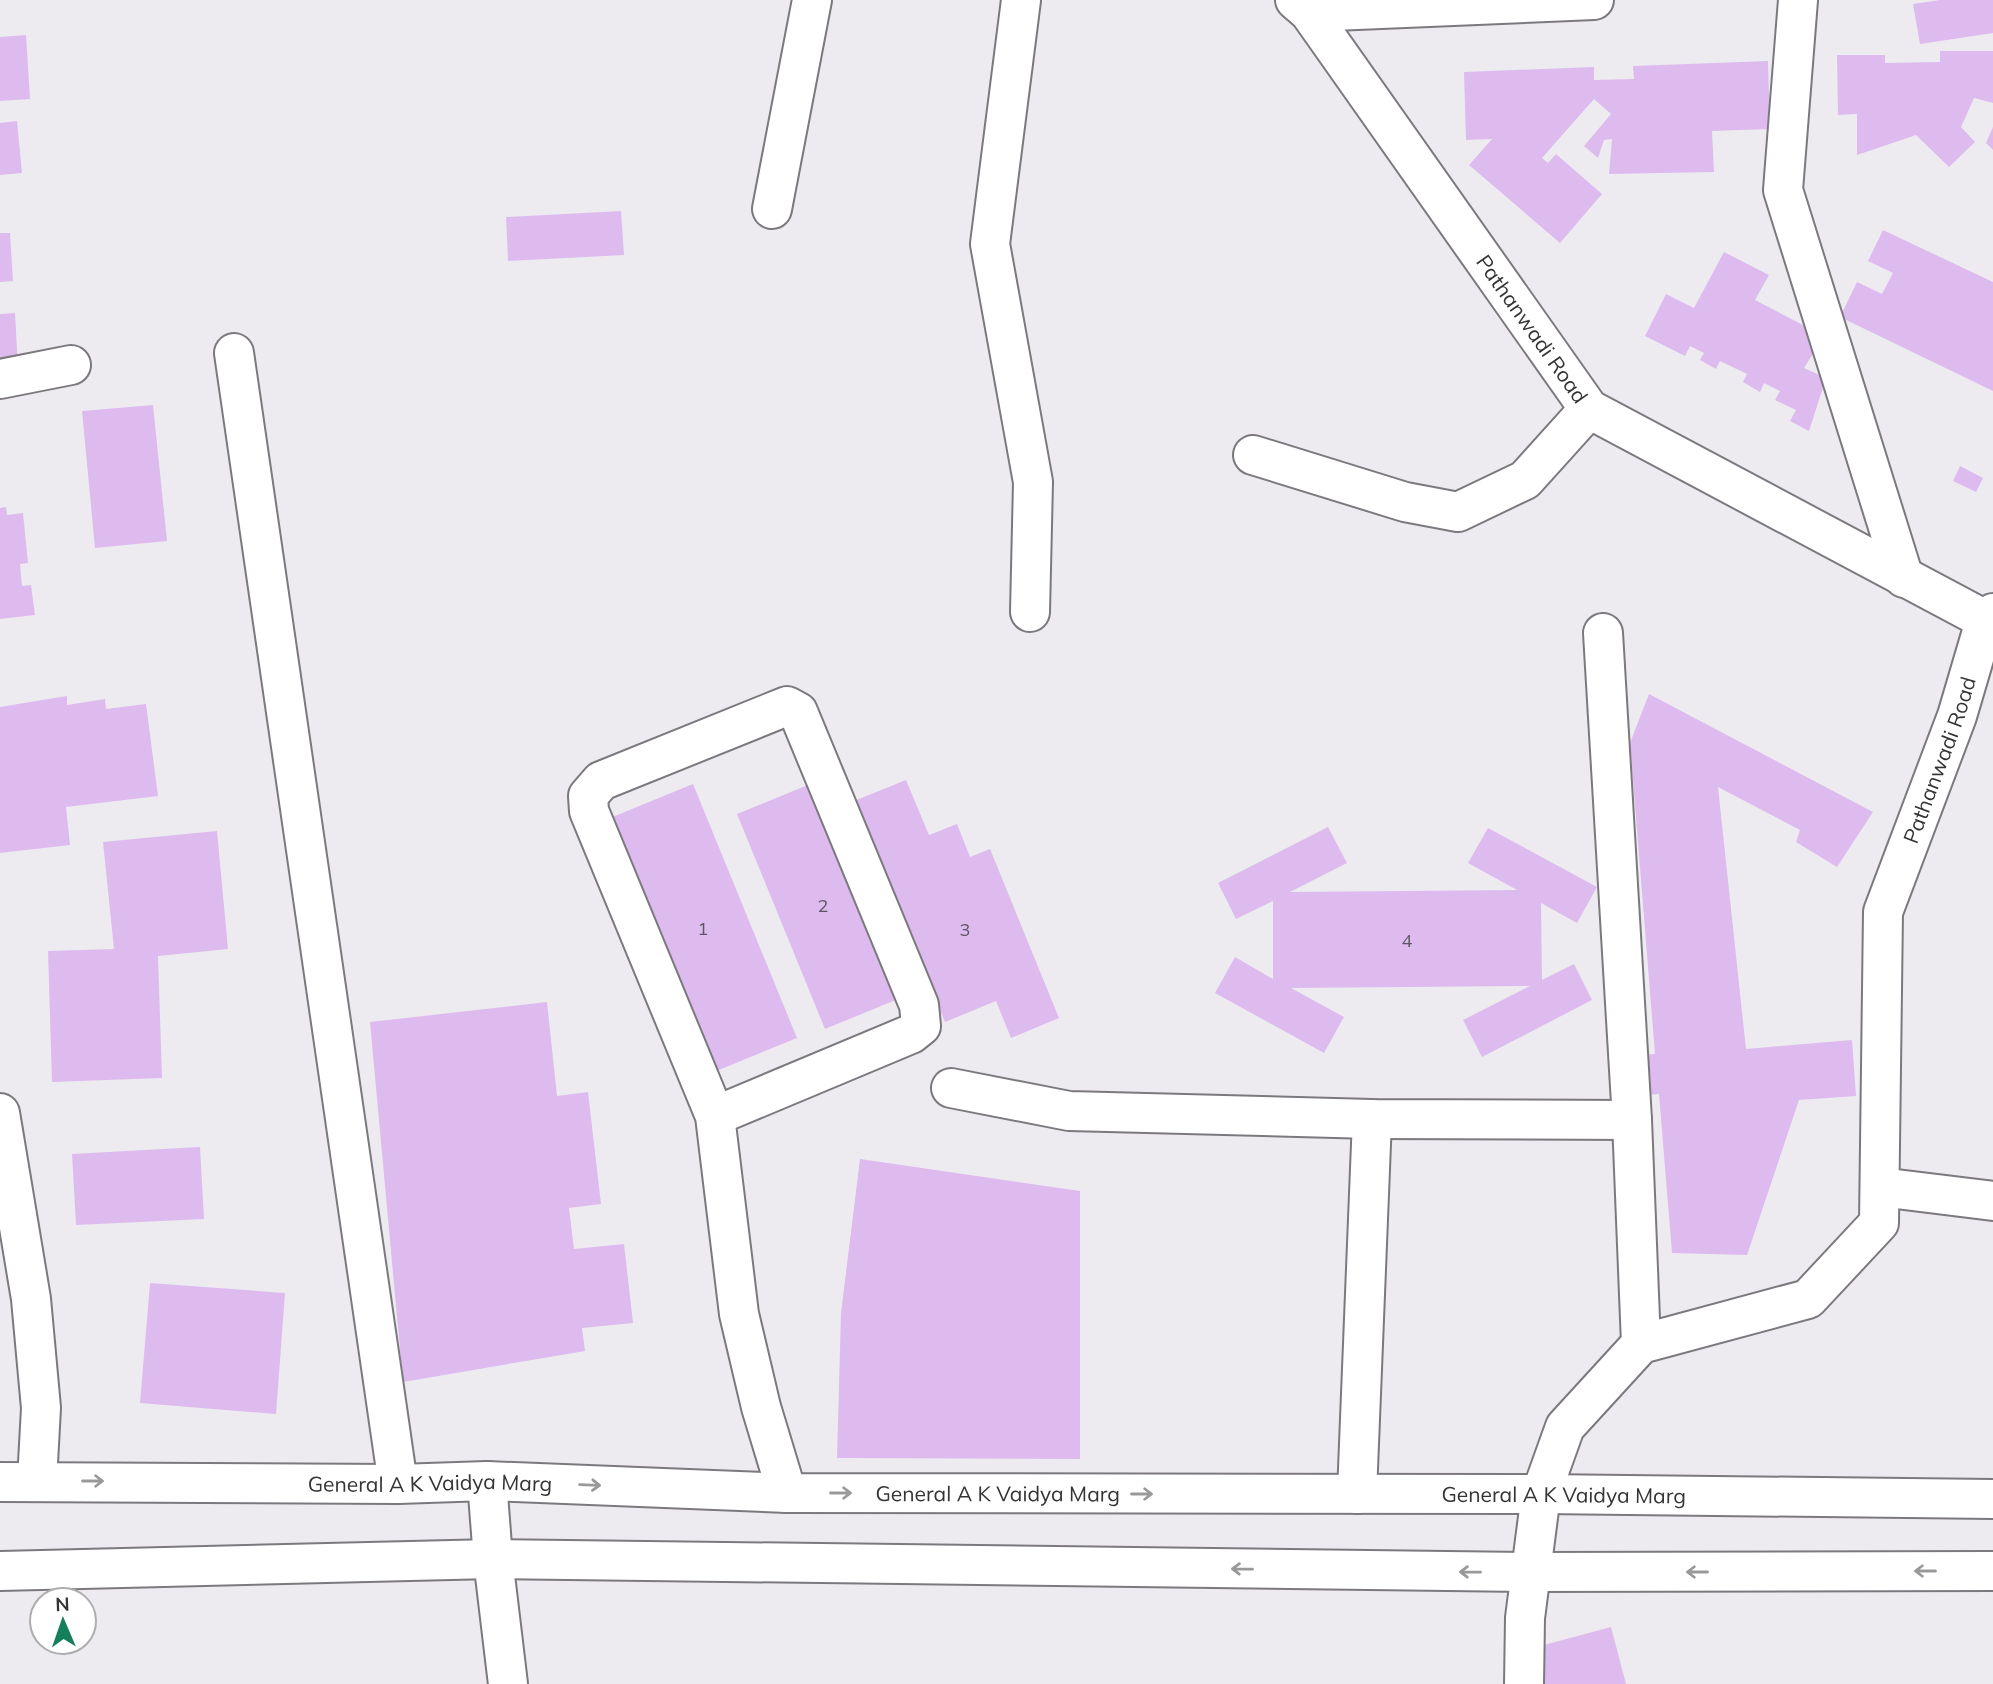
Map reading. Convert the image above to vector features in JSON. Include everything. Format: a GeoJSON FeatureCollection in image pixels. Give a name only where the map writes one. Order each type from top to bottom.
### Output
{"type":"FeatureCollection","features":[{"type":"Feature","properties":{"kind":"street"},"geometry":{"type":"LineString","coordinates":[[772,209],[812,0]]}},
{"type":"Feature","properties":{"kind":"street"},"geometry":{"type":"LineString","coordinates":[[1021,0],[990,244],[1033,482],[1030,612]]}},
{"type":"Feature","properties":{"kind":"street"},"geometry":{"type":"LineString","coordinates":[[1302,6],[1594,0]]}},
{"type":"Feature","properties":{"kind":"street"},"geometry":{"type":"LineString","coordinates":[[1798,0],[1783,190],[1904,578]]}},
{"type":"Feature","properties":{"kind":"street","name":"Pathanwadi Road"},"geometry":{"type":"LineString","coordinates":[[1302,6],[1589,409],[1904,578],[1990,619],[1957,716],[1883,912],[1879,1223],[1808,1299],[1641,1344]]}},
{"type":"Feature","properties":{"kind":"street"},"geometry":{"type":"LineString","coordinates":[[234,353],[398,1484]]}},
{"type":"Feature","properties":{"kind":"street"},"geometry":{"type":"LineString","coordinates":[[0,379],[71,365]]}},
{"type":"Feature","properties":{"kind":"street"},"geometry":{"type":"LineString","coordinates":[[1253,454],[1405,502],[1458,512],[1525,480],[1589,409]]}},
{"type":"Feature","properties":{"kind":"street"},"geometry":{"type":"LineString","coordinates":[[1524,1684],[1525,1618],[1541,1494],[1565,1427],[1641,1344],[1632,1120],[1603,633]]}},
{"type":"Feature","properties":{"kind":"street"},"geometry":{"type":"LineString","coordinates":[[715,1115],[911,1034],[921,1026],[919,1005],[798,712],[787,706],[601,781],[588,796],[589,811],[715,1115],[739,1314],[761,1407],[787,1493]]}},
{"type":"Feature","properties":{"kind":"street"},"geometry":{"type":"LineString","coordinates":[[951,1088],[1069,1111],[1372,1119],[1632,1120]]}},
{"type":"Feature","properties":{"kind":"street"},"geometry":{"type":"LineString","coordinates":[[0,1113],[27,1264],[41,1408],[18,1481]]}},
{"type":"Feature","properties":{"kind":"street"},"geometry":{"type":"LineString","coordinates":[[1357,1494],[1372,1119]]}},
{"type":"Feature","properties":{"kind":"street"},"geometry":{"type":"LineString","coordinates":[[1880,1187],[1993,1201]]}},
{"type":"Feature","properties":{"kind":"street","name":"General A K Vaidya Marg"},"geometry":{"type":"LineString","coordinates":[[18,1481],[398,1484],[487,1481],[787,1493],[1541,1494],[1993,1499]]}},
{"type":"Feature","properties":{"kind":"street"},"geometry":{"type":"LineString","coordinates":[[487,1481],[508,1684]]}},
{"type":"Feature","properties":{"kind":"street"},"geometry":{"type":"LineString","coordinates":[[0,1571],[493,1559],[1530,1572],[1993,1571]]}},
{"type":"Feature","properties":{"kind":"building"},"geometry":{"type":"Polygon","coordinates":[[[1940,0],[1993,0],[1993,33],[1920,44],[1913,4],[1940,0]]]}},
{"type":"Feature","properties":{"kind":"building"},"geometry":{"type":"Polygon","coordinates":[[[26,35],[30,99],[0,101],[0,37],[26,35]]]}},
{"type":"Feature","properties":{"kind":"building"},"geometry":{"type":"Polygon","coordinates":[[[1940,51],[1993,51],[1993,103],[1974,98],[1961,127],[1975,142],[1949,167],[1916,135],[1857,155],[1857,114],[1838,115],[1837,55],[1885,55],[1885,63],[1940,62],[1940,51]]]}},
{"type":"Feature","properties":{"kind":"building"},"geometry":{"type":"Polygon","coordinates":[[[1768,61],[1770,129],[1712,131],[1714,172],[1609,174],[1612,139],[1604,140],[1598,158],[1584,146],[1611,114],[1594,99],[1542,158],[1548,163],[1556,154],[1602,194],[1560,243],[1469,165],[1492,139],[1466,140],[1464,72],[1594,67],[1594,80],[1634,79],[1633,66],[1768,61]]]}},
{"type":"Feature","properties":{"kind":"building"},"geometry":{"type":"Polygon","coordinates":[[[17,121],[22,173],[0,175],[0,123],[17,121]]]}},
{"type":"Feature","properties":{"kind":"building"},"geometry":{"type":"Polygon","coordinates":[[[1993,127],[1993,150],[1986,143],[1993,127]]]}},
{"type":"Feature","properties":{"kind":"building"},"geometry":{"type":"Polygon","coordinates":[[[621,211],[624,255],[508,261],[506,217],[621,211]]]}},
{"type":"Feature","properties":{"kind":"building"},"geometry":{"type":"Polygon","coordinates":[[[1883,230],[1993,282],[1993,391],[1840,317],[1857,282],[1882,294],[1893,273],[1868,261],[1883,230]]]}},
{"type":"Feature","properties":{"kind":"building"},"geometry":{"type":"Polygon","coordinates":[[[0,233],[10,233],[13,281],[0,282],[0,233]]]}},
{"type":"Feature","properties":{"kind":"building"},"geometry":{"type":"Polygon","coordinates":[[[1724,252],[1769,275],[1755,300],[1824,336],[1804,368],[1826,378],[1809,431],[1790,421],[1796,410],[1775,400],[1780,391],[1764,383],[1760,392],[1743,382],[1747,374],[1720,361],[1716,369],[1700,360],[1704,353],[1690,346],[1685,356],[1645,336],[1666,294],[1694,308],[1724,252]]]}},
{"type":"Feature","properties":{"kind":"building"},"geometry":{"type":"Polygon","coordinates":[[[15,313],[18,368],[0,369],[0,314],[15,313]]]}},
{"type":"Feature","properties":{"kind":"building"},"geometry":{"type":"Polygon","coordinates":[[[153,405],[167,541],[95,548],[82,411],[153,405]]]}},
{"type":"Feature","properties":{"kind":"building"},"geometry":{"type":"Polygon","coordinates":[[[1960,466],[1983,478],[1976,492],[1953,481],[1960,466]]]}},
{"type":"Feature","properties":{"kind":"building"},"geometry":{"type":"Polygon","coordinates":[[[6,507],[7,515],[23,513],[28,563],[20,564],[22,586],[31,585],[35,615],[0,619],[0,508],[6,507]]]}},
{"type":"Feature","properties":{"kind":"building"},"geometry":{"type":"Polygon","coordinates":[[[1649,694],[1873,812],[1837,867],[1796,842],[1800,830],[1718,787],[1746,1049],[1852,1040],[1856,1096],[1799,1100],[1747,1255],[1672,1253],[1659,1094],[1645,1095],[1642,1055],[1655,1054],[1630,743],[1649,694]]]}},
{"type":"Feature","properties":{"kind":"building"},"geometry":{"type":"Polygon","coordinates":[[[67,696],[67,705],[105,699],[106,709],[146,704],[158,796],[66,807],[70,845],[0,853],[0,707],[67,696]]]}},
{"type":"Feature","properties":{"kind":"building"},"geometry":{"type":"Polygon","coordinates":[[[820,780],[908,995],[825,1029],[737,814],[820,780]]]}},
{"type":"Feature","properties":{"kind":"building"},"geometry":{"type":"Polygon","coordinates":[[[906,780],[929,835],[957,824],[970,857],[990,849],[1059,1018],[1011,1038],[996,1001],[945,1022],[854,801],[906,780]]]}},
{"type":"Feature","properties":{"kind":"building"},"geometry":{"type":"Polygon","coordinates":[[[693,784],[797,1038],[714,1072],[610,818],[693,784]]]}},
{"type":"Feature","properties":{"kind":"building"},"geometry":{"type":"Polygon","coordinates":[[[1328,827],[1347,863],[1290,892],[1517,890],[1468,863],[1488,828],[1597,887],[1577,923],[1541,903],[1542,980],[1574,964],[1592,1000],[1482,1057],[1463,1020],[1530,986],[1291,988],[1344,1017],[1324,1053],[1215,993],[1235,957],[1273,979],[1273,901],[1236,919],[1218,883],[1328,827]]]}},
{"type":"Feature","properties":{"kind":"building"},"geometry":{"type":"Polygon","coordinates":[[[217,831],[228,949],[158,956],[162,1078],[52,1082],[48,951],[114,949],[103,842],[217,831]]]}},
{"type":"Feature","properties":{"kind":"building"},"geometry":{"type":"Polygon","coordinates":[[[547,1002],[557,1096],[588,1092],[601,1204],[569,1208],[574,1249],[624,1244],[633,1323],[582,1328],[585,1351],[403,1382],[370,1022],[547,1002]]]}},
{"type":"Feature","properties":{"kind":"building"},"geometry":{"type":"Polygon","coordinates":[[[200,1147],[204,1219],[76,1225],[72,1154],[200,1147]]]}},
{"type":"Feature","properties":{"kind":"building"},"geometry":{"type":"Polygon","coordinates":[[[860,1159],[1080,1191],[1080,1459],[837,1458],[841,1313],[860,1159]]]}},
{"type":"Feature","properties":{"kind":"building"},"geometry":{"type":"Polygon","coordinates":[[[150,1283],[285,1293],[276,1414],[140,1403],[150,1283]]]}},
{"type":"Feature","properties":{"kind":"building"},"geometry":{"type":"Polygon","coordinates":[[[1611,1627],[1626,1684],[1539,1684],[1529,1649],[1611,1627]]]}}]}
